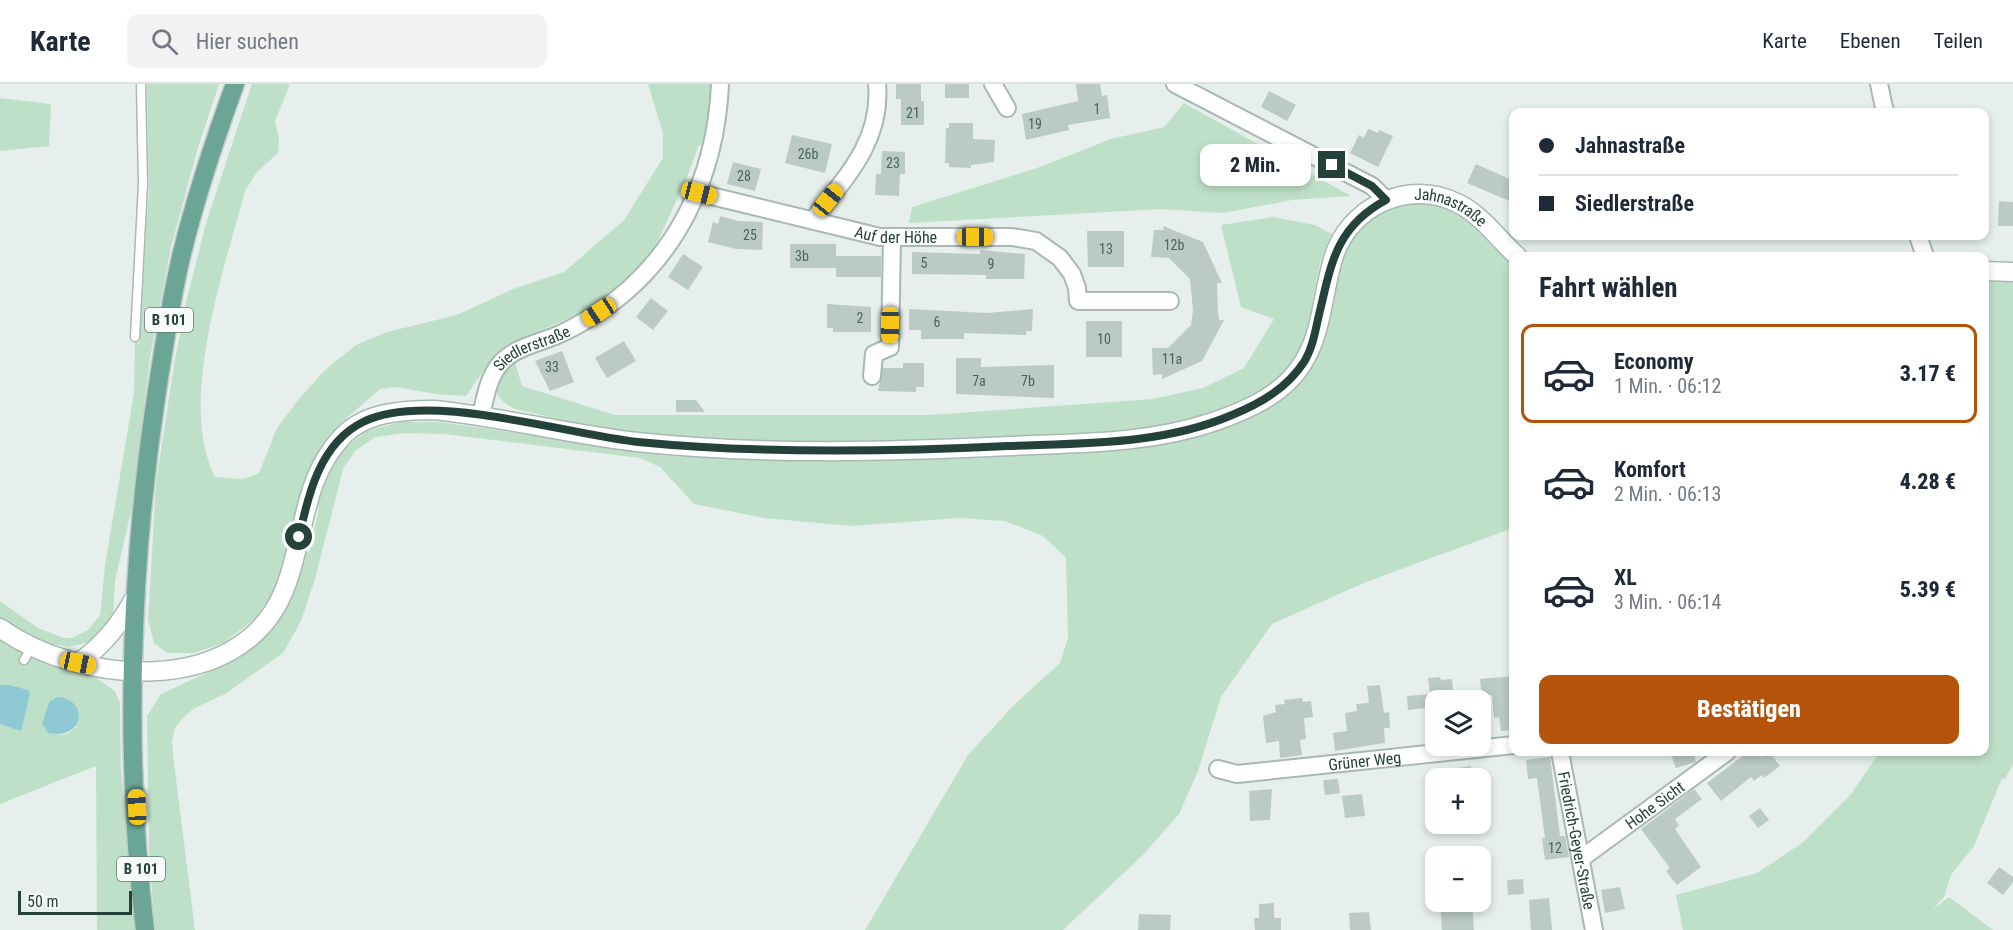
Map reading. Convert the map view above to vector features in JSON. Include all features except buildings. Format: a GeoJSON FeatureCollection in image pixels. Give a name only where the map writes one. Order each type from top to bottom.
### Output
{"type":"FeatureCollection","features":[{"type":"Feature","properties":{"kind":"main road","name":"B 101"},"geometry":{"type":"LineString","coordinates":[[145,930],[135,764],[135,597],[152,420],[182,254],[207,165],[235,84]]}},
{"type":"Feature","properties":{"kind":"street","name":"Siedlerstraße"},"geometry":{"type":"LineString","coordinates":[[481,416],[486,392],[501,363],[524,348],[583,322],[612,303],[659,256],[699,193],[713,142],[720,84]]}},
{"type":"Feature","properties":{"kind":"street"},"geometry":{"type":"LineString","coordinates":[[814,221],[856,165],[868,144],[877,108],[877,84]]}},
{"type":"Feature","properties":{"kind":"street"},"geometry":{"type":"LineString","coordinates":[[993,84],[1007,108]]}},
{"type":"Feature","properties":{"kind":"street"},"geometry":{"type":"LineString","coordinates":[[1175,84],[1372,186],[1386,200]]}},
{"type":"Feature","properties":{"kind":"street"},"geometry":{"type":"LineString","coordinates":[[1878,84],[1884,108]]}},
{"type":"Feature","properties":{"kind":"street","name":"Auf der Höhe"},"geometry":{"type":"LineString","coordinates":[[699,193],[869,235],[1012,237],[1036,241],[1060,258],[1072,274],[1077,288],[1078,301],[1170,301]]}},
{"type":"Feature","properties":{"kind":"street","name":"Jahnastraße"},"geometry":{"type":"LineString","coordinates":[[0,628],[28,654],[134,672],[186,667],[239,647],[253,635],[274,610],[282,594],[295,556],[310,490],[326,458],[349,431],[363,422],[395,412],[434,410],[636,442],[756,449],[965,448],[1112,441],[1170,434],[1233,415],[1284,386],[1310,351],[1337,247],[1354,223],[1386,200],[1403,194],[1421,193],[1458,203],[1480,220],[1513,252]]}},
{"type":"Feature","properties":{"kind":"street"},"geometry":{"type":"LineString","coordinates":[[872,376],[874,354],[890,347],[892,237]]}},
{"type":"Feature","properties":{"kind":"street"},"geometry":{"type":"LineString","coordinates":[[1989,271],[2013,272]]}},
{"type":"Feature","properties":{"kind":"street"},"geometry":{"type":"LineString","coordinates":[[78,663],[100,648],[121,622],[135,597]]}},
{"type":"Feature","properties":{"kind":"street","name":"Grüner Weg"},"geometry":{"type":"LineString","coordinates":[[1218,769],[1237,774],[1509,746]]}},
{"type":"Feature","properties":{"kind":"street","name":"Friedrich-Geyer-Straße"},"geometry":{"type":"LineString","coordinates":[[1561,756],[1594,930]]}},
{"type":"Feature","properties":{"kind":"street","name":"Hohe Sicht"},"geometry":{"type":"LineString","coordinates":[[1582,858],[1722,756]]}},
{"type":"Feature","properties":{"kind":"lane"},"geometry":{"type":"LineString","coordinates":[[135,337],[143,184],[141,84]]}},
{"type":"Feature","properties":{"kind":"green space"},"geometry":{"type":"Polygon","coordinates":[[[147,84],[219,84],[197,151],[171,247],[150,358],[132,507],[115,581],[113,618],[93,641],[69,647],[41,642],[0,618],[0,601],[38,628],[64,638],[72,638],[88,630],[100,615],[105,565],[134,393],[135,337],[139,344],[149,189],[147,84]]]}},
{"type":"Feature","properties":{"kind":"green space"},"geometry":{"type":"Polygon","coordinates":[[[252,84],[290,84],[275,121],[279,139],[278,153],[256,173],[245,191],[227,257],[208,335],[201,412],[205,447],[215,477],[243,479],[259,473],[277,428],[299,399],[325,370],[356,345],[387,332],[457,315],[513,289],[564,272],[624,220],[663,158],[663,133],[648,84],[714,84],[705,145],[699,145],[652,254],[607,299],[573,320],[571,317],[507,346],[493,357],[466,396],[436,394],[396,387],[380,389],[341,423],[318,454],[299,499],[287,555],[275,590],[255,618],[224,643],[194,653],[167,653],[154,643],[148,620],[156,483],[186,302],[207,220],[252,84]]]}},
{"type":"Feature","properties":{"kind":"green space"},"geometry":{"type":"Polygon","coordinates":[[[0,98],[51,104],[49,146],[0,151],[0,98]]]}},
{"type":"Feature","properties":{"kind":"green space"},"geometry":{"type":"Polygon","coordinates":[[[1184,103],[1351,196],[1292,200],[1223,213],[1162,209],[909,223],[912,207],[1040,167],[1111,139],[1164,127],[1184,103]]]}},
{"type":"Feature","properties":{"kind":"green space"},"geometry":{"type":"Polygon","coordinates":[[[1417,202],[1447,210],[1481,232],[1509,259],[1509,529],[1366,582],[1272,624],[1221,697],[1198,771],[1179,814],[1143,855],[1063,930],[865,930],[968,755],[1012,707],[1060,663],[1068,638],[1066,558],[1043,536],[1005,521],[959,518],[852,526],[764,518],[694,504],[660,467],[640,458],[444,434],[405,433],[375,437],[355,451],[343,469],[315,579],[301,621],[283,653],[225,694],[193,709],[175,728],[172,741],[174,763],[195,930],[155,930],[149,850],[147,716],[161,694],[241,657],[269,633],[292,600],[306,551],[309,552],[319,508],[315,506],[330,466],[342,450],[367,431],[400,422],[439,422],[643,451],[1060,452],[1146,447],[1204,436],[1255,415],[1291,393],[1305,377],[1315,360],[1344,251],[1362,225],[1390,207],[1417,202]]]}},
{"type":"Feature","properties":{"kind":"green space"},"geometry":{"type":"Polygon","coordinates":[[[1273,217],[1315,225],[1332,234],[1318,272],[1307,329],[1301,347],[1291,364],[1268,389],[1247,401],[1211,416],[1188,422],[1137,431],[1060,436],[850,443],[762,443],[615,432],[515,409],[500,399],[497,393],[498,381],[507,368],[515,362],[522,386],[615,415],[930,415],[1153,399],[1203,388],[1244,368],[1274,319],[1241,307],[1221,225],[1273,217]]]}},
{"type":"Feature","properties":{"kind":"green space"},"geometry":{"type":"Polygon","coordinates":[[[1989,279],[2013,280],[2013,764],[2005,779],[2002,778],[1974,846],[1951,875],[1944,897],[1932,910],[1949,897],[1993,930],[1683,930],[1676,895],[1757,873],[1802,843],[1851,794],[1877,756],[1989,756],[1989,279]]]}},
{"type":"Feature","properties":{"kind":"green space"},"geometry":{"type":"Polygon","coordinates":[[[0,639],[32,658],[96,678],[115,691],[120,703],[121,769],[136,930],[97,930],[96,766],[0,804],[0,724],[3,726],[28,690],[0,685],[0,639]],[[49,702],[42,724],[59,735],[68,733],[77,727],[49,702]]]}},
{"type":"Feature","properties":{"kind":"water"},"geometry":{"type":"Polygon","coordinates":[[[0,685],[28,690],[30,694],[21,731],[0,724],[0,685]]]}},
{"type":"Feature","properties":{"kind":"water"},"geometry":{"type":"Polygon","coordinates":[[[58,697],[75,705],[78,719],[69,731],[60,734],[48,733],[42,724],[49,702],[58,697]]]}},
{"type":"Feature","properties":{"kind":"route"},"geometry":{"type":"LineString","coordinates":[[299,537],[310,490],[335,444],[363,422],[395,412],[446,411],[636,442],[756,449],[965,448],[1112,441],[1170,434],[1214,422],[1269,397],[1294,375],[1310,351],[1337,247],[1354,223],[1386,200],[1372,186],[1332,165]]}}]}
